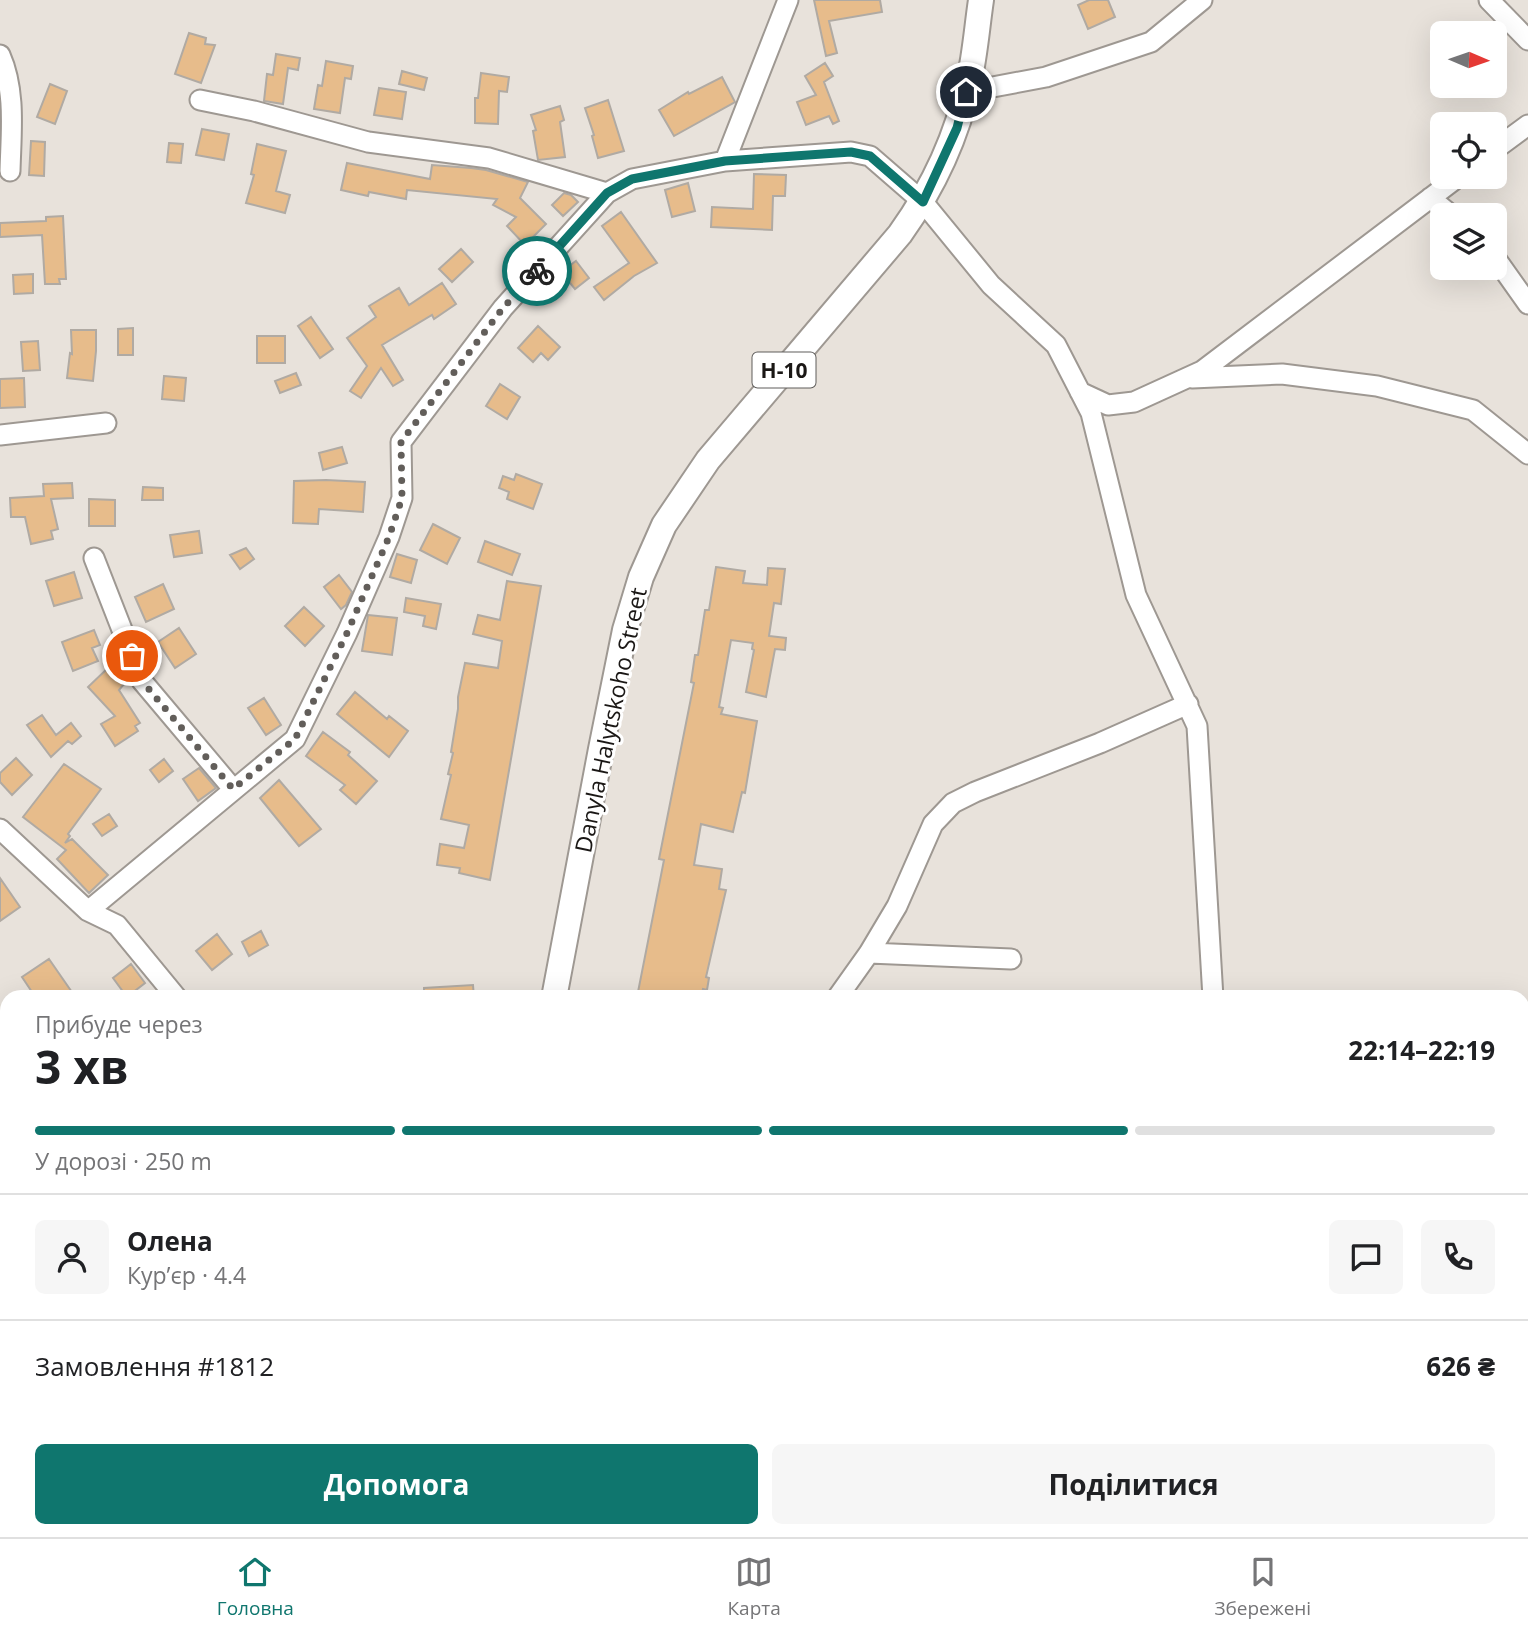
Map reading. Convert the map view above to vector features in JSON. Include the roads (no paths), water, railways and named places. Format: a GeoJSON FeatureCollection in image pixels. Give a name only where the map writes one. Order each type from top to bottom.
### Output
{"type":"FeatureCollection","features":[{"type":"Feature","properties":{"kind":"main road","name":"Danyla Halytskoho Street"},"geometry":{"type":"LineString","coordinates":[[556,990],[625,630],[641,577],[664,525],[708,460],[900,234],[923,202],[957,128],[966,92],[981,0]]}},
{"type":"Feature","properties":{"kind":"street"},"geometry":{"type":"LineString","coordinates":[[725,161],[788,0]]}},
{"type":"Feature","properties":{"kind":"street"},"geometry":{"type":"LineString","coordinates":[[966,92],[1046,77],[1152,42],[1202,0]]}},
{"type":"Feature","properties":{"kind":"street"},"geometry":{"type":"LineString","coordinates":[[1489,0],[1528,40]]}},
{"type":"Feature","properties":{"kind":"street"},"geometry":{"type":"LineString","coordinates":[[0,55],[8,72],[11,89],[10,172]]}},
{"type":"Feature","properties":{"kind":"street"},"geometry":{"type":"LineString","coordinates":[[200,100],[254,111],[368,142],[489,158],[607,193]]}},
{"type":"Feature","properties":{"kind":"street"},"geometry":{"type":"LineString","coordinates":[[1507,140],[1528,125]]}},
{"type":"Feature","properties":{"kind":"street"},"geometry":{"type":"LineString","coordinates":[[88,911],[295,739],[347,633],[389,537],[402,498],[401,442],[503,308],[607,193],[632,179],[725,161],[851,152],[870,156],[923,202],[991,285],[1056,345],[1091,413],[1136,595],[1197,726],[1213,990]]}},
{"type":"Feature","properties":{"kind":"street"},"geometry":{"type":"LineString","coordinates":[[1080,392],[1108,405],[1134,402],[1202,372],[1442,189]]}},
{"type":"Feature","properties":{"kind":"street"},"geometry":{"type":"LineString","coordinates":[[1430,198],[1436,203]]}},
{"type":"Feature","properties":{"kind":"street"},"geometry":{"type":"LineString","coordinates":[[1507,274],[1528,303]]}},
{"type":"Feature","properties":{"kind":"street"},"geometry":{"type":"LineString","coordinates":[[1187,378],[1282,374],[1377,386],[1473,410],[1528,454]]}},
{"type":"Feature","properties":{"kind":"street"},"geometry":{"type":"LineString","coordinates":[[0,435],[106,424]]}},
{"type":"Feature","properties":{"kind":"street"},"geometry":{"type":"LineString","coordinates":[[94,558],[142,681],[233,789]]}},
{"type":"Feature","properties":{"kind":"street"},"geometry":{"type":"LineString","coordinates":[[843,990],[897,906],[933,824],[953,803],[1188,704]]}},
{"type":"Feature","properties":{"kind":"street"},"geometry":{"type":"LineString","coordinates":[[0,829],[88,911],[117,925],[170,990]]}},
{"type":"Feature","properties":{"kind":"street"},"geometry":{"type":"LineString","coordinates":[[869,953],[1011,959]]}}]}
